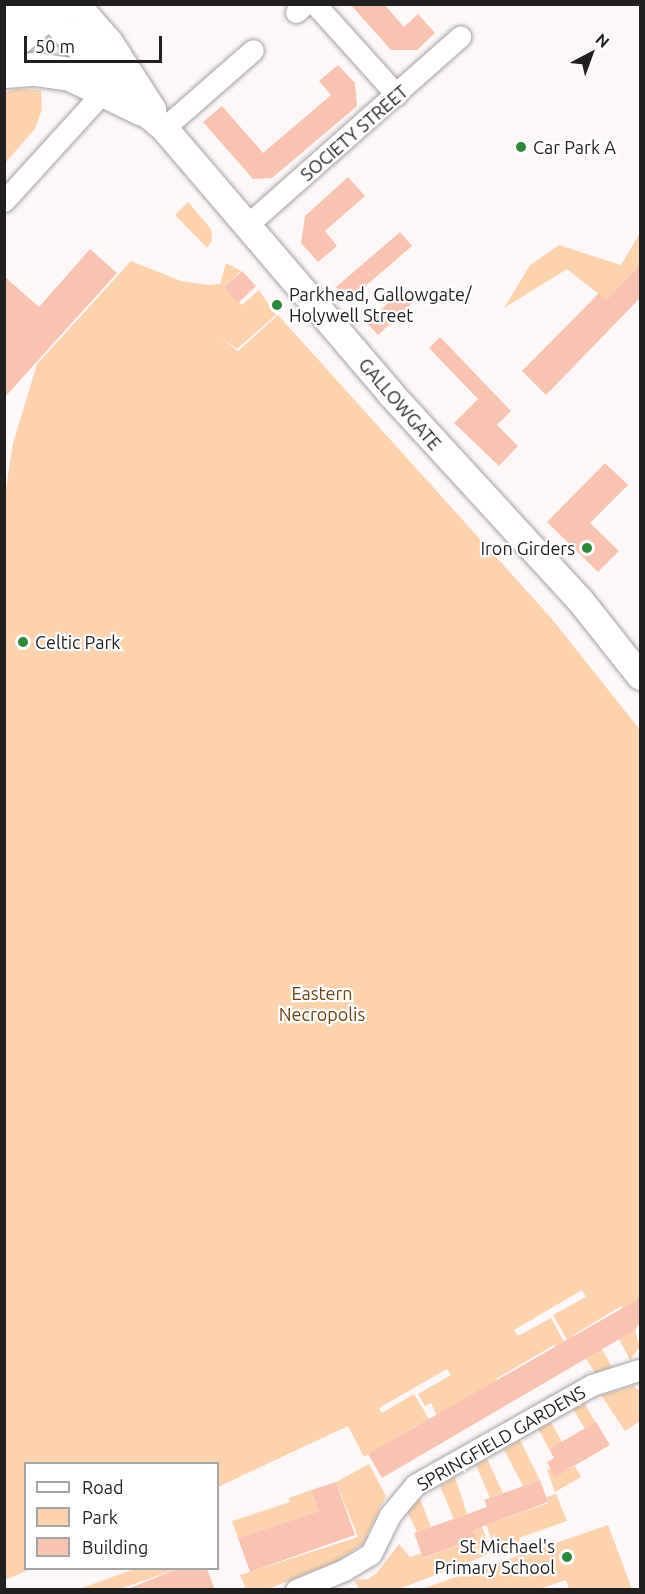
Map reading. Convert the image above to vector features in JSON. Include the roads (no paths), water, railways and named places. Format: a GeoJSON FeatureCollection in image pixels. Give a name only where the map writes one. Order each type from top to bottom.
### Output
{"type":"FeatureCollection","features":[{"type":"Feature","properties":{"kind":"main road"},"geometry":{"type":"LineString","coordinates":[[4,12],[13,4]]}},
{"type":"Feature","properties":{"kind":"main road"},"geometry":{"type":"LineString","coordinates":[[4,49],[55,7]]}},
{"type":"Feature","properties":{"kind":"main road"},"geometry":{"type":"LineString","coordinates":[[4,71],[59,71],[104,91],[153,119]]}},
{"type":"Feature","properties":{"kind":"street"},"geometry":{"type":"LineString","coordinates":[[315,4],[397,95]]}},
{"type":"Feature","properties":{"kind":"street","name":"GALLOWGATE"},"geometry":{"type":"LineString","coordinates":[[55,7],[450,460],[579,599],[640,676]]}},
{"type":"Feature","properties":{"kind":"street","name":"SOCIETY STREET"},"geometry":{"type":"LineString","coordinates":[[246,226],[460,37]]}},
{"type":"Feature","properties":{"kind":"street"},"geometry":{"type":"LineString","coordinates":[[153,119],[253,50]]}},
{"type":"Feature","properties":{"kind":"street"},"geometry":{"type":"LineString","coordinates":[[4,201],[104,91]]}},
{"type":"Feature","properties":{"kind":"street","name":"SPRINGFIELD GARDENS"},"geometry":{"type":"LineString","coordinates":[[296,1590],[344,1570],[371,1554],[390,1515],[415,1485],[592,1385],[640,1368]]}},
{"type":"Feature","properties":{"kind":"place","name":"Car Park A"},"geometry":{"type":"Point","coordinates":[521,147]}},
{"type":"Feature","properties":{"kind":"place","name":"Parkhead, Gallowgate/ Holywell Street"},"geometry":{"type":"Point","coordinates":[277,305]}},
{"type":"Feature","properties":{"kind":"place","name":"Iron Girders"},"geometry":{"type":"Point","coordinates":[587,548]}},
{"type":"Feature","properties":{"kind":"place","name":"Celtic Park"},"geometry":{"type":"Point","coordinates":[23,642]}},
{"type":"Feature","properties":{"kind":"place","name":"St Michael's Primary School"},"geometry":{"type":"Point","coordinates":[567,1557]}},
{"type":"Feature","properties":{"kind":"park label","name":"Eastern Necropolis"},"geometry":{"type":"Point","coordinates":[322,1004]}}]}
